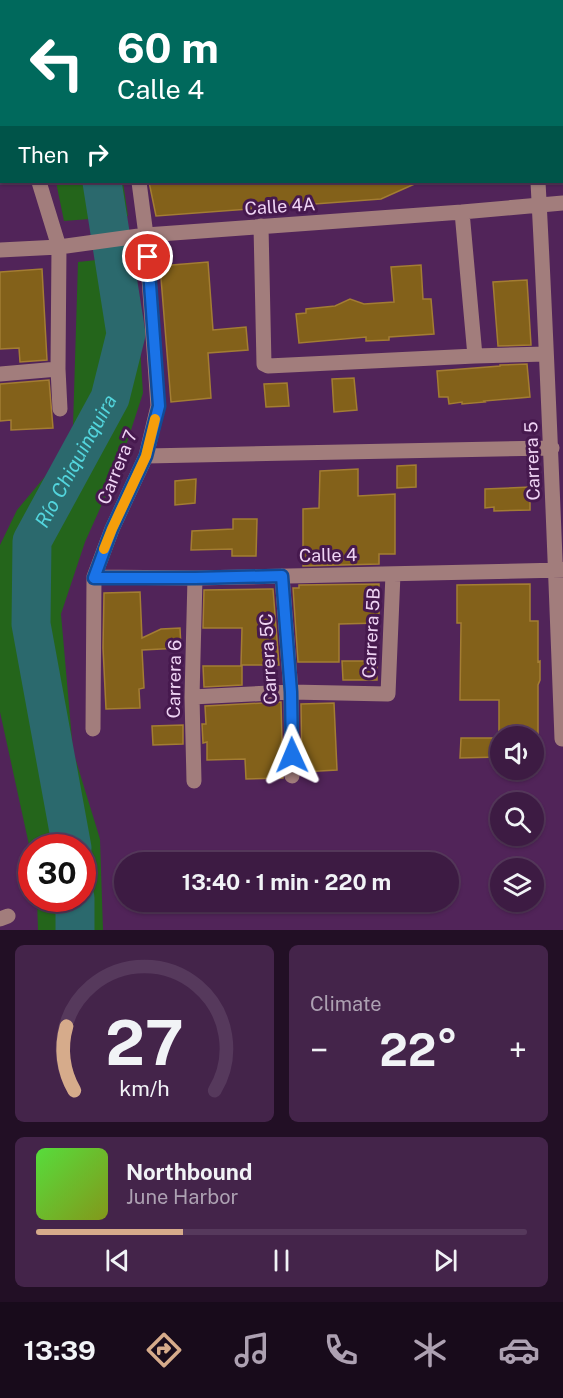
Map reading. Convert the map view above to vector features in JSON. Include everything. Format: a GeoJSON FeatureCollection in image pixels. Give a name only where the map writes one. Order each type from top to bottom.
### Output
{"type":"FeatureCollection","features":[{"type":"Feature","properties":{"kind":"street"},"geometry":{"type":"LineString","coordinates":[[39,183],[59,247],[60,409]]}},
{"type":"Feature","properties":{"kind":"street","name":"Carrera 7"},"geometry":{"type":"LineString","coordinates":[[93,729],[94,578],[112,529],[146,456],[159,406],[146,235],[139,183]]}},
{"type":"Feature","properties":{"kind":"street","name":"Carrera 5"},"geometry":{"type":"LineString","coordinates":[[538,183],[559,570],[562,739]]}},
{"type":"Feature","properties":{"kind":"street","name":"Calle 4A"},"geometry":{"type":"LineString","coordinates":[[0,250],[59,247],[146,235],[563,203]]}},
{"type":"Feature","properties":{"kind":"street"},"geometry":{"type":"LineString","coordinates":[[462,212],[475,356]]}},
{"type":"Feature","properties":{"kind":"street"},"geometry":{"type":"LineString","coordinates":[[261,226],[264,363],[268,366],[546,354]]}},
{"type":"Feature","properties":{"kind":"street"},"geometry":{"type":"LineString","coordinates":[[0,374],[58,369]]}},
{"type":"Feature","properties":{"kind":"street"},"geometry":{"type":"LineString","coordinates":[[146,456],[552,448]]}},
{"type":"Feature","properties":{"kind":"street","name":"Calle 4"},"geometry":{"type":"LineString","coordinates":[[94,578],[559,570]]}},
{"type":"Feature","properties":{"kind":"street","name":"Carrera 5B"},"geometry":{"type":"LineString","coordinates":[[291,692],[388,694],[393,574]]}},
{"type":"Feature","properties":{"kind":"street","name":"Carrera 5C"},"geometry":{"type":"LineString","coordinates":[[282,576],[291,692],[292,776]]}},
{"type":"Feature","properties":{"kind":"street","name":"Carrera 6"},"geometry":{"type":"LineString","coordinates":[[194,781],[192,696],[195,578]]}},
{"type":"Feature","properties":{"kind":"street"},"geometry":{"type":"LineString","coordinates":[[192,696],[291,692]]}},
{"type":"Feature","properties":{"kind":"green space"},"geometry":{"type":"Polygon","coordinates":[[[56,183],[123,183],[128,216],[64,221],[56,183]]]}},
{"type":"Feature","properties":{"kind":"green space"},"geometry":{"type":"Polygon","coordinates":[[[134,256],[143,393],[120,464],[85,542],[61,614],[73,751],[100,839],[103,930],[38,930],[37,912],[96,912],[96,834],[27,834],[0,712],[0,545],[17,510],[58,461],[73,426],[78,262],[134,256]]]}},
{"type":"Feature","properties":{"kind":"building"},"geometry":{"type":"Polygon","coordinates":[[[149,183],[417,183],[381,199],[156,216],[149,183]]]}},
{"type":"Feature","properties":{"kind":"building"},"geometry":{"type":"Polygon","coordinates":[[[208,262],[213,330],[246,327],[248,350],[208,353],[211,398],[171,402],[160,266],[208,262]]]}},
{"type":"Feature","properties":{"kind":"building"},"geometry":{"type":"Polygon","coordinates":[[[421,265],[423,299],[431,299],[434,334],[389,337],[389,340],[366,341],[366,337],[299,343],[296,314],[306,313],[306,309],[335,306],[350,299],[364,304],[394,302],[391,267],[421,265]]]}},
{"type":"Feature","properties":{"kind":"building"},"geometry":{"type":"Polygon","coordinates":[[[42,269],[47,360],[20,362],[19,348],[0,349],[0,272],[42,269]]]}},
{"type":"Feature","properties":{"kind":"building"},"geometry":{"type":"Polygon","coordinates":[[[527,280],[531,345],[498,346],[493,282],[527,280]]]}},
{"type":"Feature","properties":{"kind":"building"},"geometry":{"type":"Polygon","coordinates":[[[527,364],[530,397],[449,404],[448,397],[439,397],[437,371],[527,364]]]}},
{"type":"Feature","properties":{"kind":"building"},"geometry":{"type":"Polygon","coordinates":[[[354,378],[357,410],[334,412],[332,379],[354,378]]]}},
{"type":"Feature","properties":{"kind":"building"},"geometry":{"type":"Polygon","coordinates":[[[49,380],[53,428],[11,430],[11,420],[0,421],[0,384],[49,380]]]}},
{"type":"Feature","properties":{"kind":"building"},"geometry":{"type":"Polygon","coordinates":[[[287,383],[289,406],[266,407],[264,384],[287,383]]]}},
{"type":"Feature","properties":{"kind":"building"},"geometry":{"type":"Polygon","coordinates":[[[416,465],[416,487],[397,488],[397,466],[416,465]]]}},
{"type":"Feature","properties":{"kind":"building"},"geometry":{"type":"Polygon","coordinates":[[[358,469],[358,496],[395,494],[395,554],[379,554],[379,564],[303,566],[303,509],[319,508],[320,471],[358,469]]]}},
{"type":"Feature","properties":{"kind":"building"},"geometry":{"type":"Polygon","coordinates":[[[196,479],[195,503],[175,505],[175,481],[196,479]]]}},
{"type":"Feature","properties":{"kind":"building"},"geometry":{"type":"Polygon","coordinates":[[[530,487],[530,510],[494,511],[494,507],[485,508],[485,489],[530,487]]]}},
{"type":"Feature","properties":{"kind":"building"},"geometry":{"type":"Polygon","coordinates":[[[233,519],[257,519],[256,556],[232,556],[232,549],[191,550],[192,531],[233,529],[233,519]]]}},
{"type":"Feature","properties":{"kind":"building"},"geometry":{"type":"Polygon","coordinates":[[[379,584],[379,623],[339,624],[339,662],[298,662],[293,588],[299,588],[299,585],[379,584]]]}},
{"type":"Feature","properties":{"kind":"building"},"geometry":{"type":"Polygon","coordinates":[[[530,584],[530,621],[538,621],[540,680],[538,726],[499,726],[499,700],[460,700],[461,623],[457,623],[457,585],[530,584]]]}},
{"type":"Feature","properties":{"kind":"building"},"geometry":{"type":"Polygon","coordinates":[[[273,589],[279,665],[241,665],[242,628],[203,628],[204,590],[273,589]]]}},
{"type":"Feature","properties":{"kind":"building"},"geometry":{"type":"Polygon","coordinates":[[[140,592],[142,638],[161,629],[180,628],[181,648],[142,650],[144,688],[139,689],[140,708],[106,709],[103,648],[104,593],[140,592]]]}},
{"type":"Feature","properties":{"kind":"building"},"geometry":{"type":"Polygon","coordinates":[[[342,661],[377,661],[377,680],[343,680],[342,661]]]}},
{"type":"Feature","properties":{"kind":"building"},"geometry":{"type":"Polygon","coordinates":[[[203,666],[242,666],[242,685],[204,687],[203,666]]]}},
{"type":"Feature","properties":{"kind":"building"},"geometry":{"type":"Polygon","coordinates":[[[281,702],[283,778],[246,779],[245,759],[207,760],[207,742],[203,743],[202,724],[206,724],[205,706],[281,702]]]}},
{"type":"Feature","properties":{"kind":"building"},"geometry":{"type":"Polygon","coordinates":[[[334,703],[337,770],[302,772],[301,704],[334,703]]]}},
{"type":"Feature","properties":{"kind":"building"},"geometry":{"type":"Polygon","coordinates":[[[183,725],[183,744],[153,745],[152,726],[183,725]]]}},
{"type":"Feature","properties":{"kind":"building"},"geometry":{"type":"Polygon","coordinates":[[[461,738],[490,738],[490,757],[460,758],[461,738]]]}},
{"type":"Feature","properties":{"kind":"waterway","name":"Río Chiquinquira"},"geometry":{"type":"LineString","coordinates":[[69,834],[31,624],[32,541],[110,398],[126,334],[102,183]]}},
{"type":"Feature","properties":{"kind":"waterway","name":"Río Chiquinquira"},"geometry":{"type":"LineString","coordinates":[[75,912],[75,930]]}},
{"type":"Feature","properties":{"kind":"slow traffic"},"geometry":{"type":"LineString","coordinates":[[104,549],[146,456],[155,419]]}},
{"type":"Feature","properties":{"kind":"route"},"geometry":{"type":"LineString","coordinates":[[148,257],[159,406],[146,456],[112,529],[94,578],[282,576],[291,692],[292,755]]}}]}
